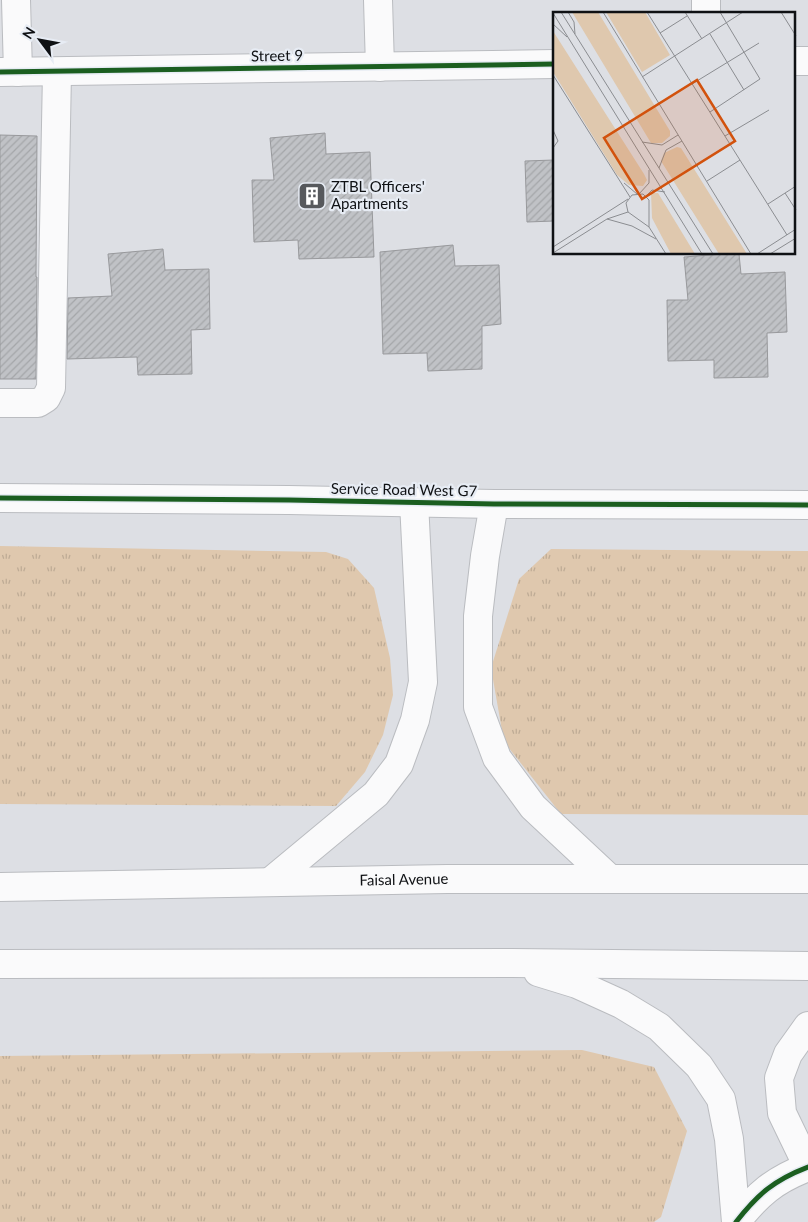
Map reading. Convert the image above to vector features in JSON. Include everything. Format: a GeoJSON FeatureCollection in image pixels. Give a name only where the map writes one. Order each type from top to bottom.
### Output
{"type":"FeatureCollection","features":[{"type":"Feature","properties":{"kind":"main road"},"geometry":{"type":"LineString","coordinates":[[9,72],[16,0]]}},
{"type":"Feature","properties":{"kind":"main road"},"geometry":{"type":"LineString","coordinates":[[378,0],[380,67]]}},
{"type":"Feature","properties":{"kind":"main road","name":"Street 9"},"geometry":{"type":"LineString","coordinates":[[9,72],[553,64]]}},
{"type":"Feature","properties":{"kind":"main road"},"geometry":{"type":"LineString","coordinates":[[0,403],[38,403],[46,398],[51,388],[57,72]]}},
{"type":"Feature","properties":{"kind":"main road","name":"Service Road West G7"},"geometry":{"type":"LineString","coordinates":[[0,498],[494,504],[808,505]]}},
{"type":"Feature","properties":{"kind":"main road"},"geometry":{"type":"LineString","coordinates":[[270,882],[376,794],[399,764],[415,720],[423,682],[414,502]]}},
{"type":"Feature","properties":{"kind":"main road"},"geometry":{"type":"LineString","coordinates":[[494,504],[485,556],[478,616],[478,707],[497,758],[532,807],[610,879]]}},
{"type":"Feature","properties":{"kind":"main road","name":"Faisal Avenue"},"geometry":{"type":"LineString","coordinates":[[0,887],[447,879],[808,879]]}},
{"type":"Feature","properties":{"kind":"main road"},"geometry":{"type":"LineString","coordinates":[[0,964],[808,966]]}},
{"type":"Feature","properties":{"kind":"main road"},"geometry":{"type":"LineString","coordinates":[[512,964],[577,984],[621,1004],[659,1027],[699,1066],[721,1099],[729,1139],[736,1222]]}},
{"type":"Feature","properties":{"kind":"main road"},"geometry":{"type":"LineString","coordinates":[[736,1222],[750,1204],[767,1189],[786,1176],[808,1167],[782,1113],[779,1078],[788,1054],[808,1026]]}},
{"type":"Feature","properties":{"kind":"green space"},"geometry":{"type":"Polygon","coordinates":[[[0,546],[326,552],[348,559],[374,588],[390,658],[393,695],[383,735],[365,772],[336,806],[0,804],[0,546]]]}},
{"type":"Feature","properties":{"kind":"green space"},"geometry":{"type":"Polygon","coordinates":[[[551,549],[808,551],[808,815],[561,814],[504,742],[491,668],[519,579],[551,549]]]}},
{"type":"Feature","properties":{"kind":"green space"},"geometry":{"type":"Polygon","coordinates":[[[582,1050],[654,1067],[687,1131],[661,1217],[654,1222],[0,1222],[0,1056],[582,1050]]]}},
{"type":"Feature","properties":{"kind":"building","name":"ZTBL Officers' Apartments"},"geometry":{"type":"Polygon","coordinates":[[[325,133],[326,154],[370,152],[374,257],[299,259],[298,240],[254,242],[252,180],[274,180],[270,138],[325,133]]]}},
{"type":"Feature","properties":{"kind":"building"},"geometry":{"type":"Polygon","coordinates":[[[0,135],[37,136],[36,379],[0,379],[0,135]]]}},
{"type":"Feature","properties":{"kind":"building"},"geometry":{"type":"Polygon","coordinates":[[[553,160],[553,221],[527,222],[525,161],[553,160]]]}},
{"type":"Feature","properties":{"kind":"building","name":"ZTBL Officers' Apartments"},"geometry":{"type":"Polygon","coordinates":[[[453,245],[455,266],[499,265],[501,324],[482,326],[482,369],[428,371],[427,353],[383,354],[380,252],[453,245]]]}},
{"type":"Feature","properties":{"kind":"building"},"geometry":{"type":"Polygon","coordinates":[[[163,249],[165,270],[209,269],[210,329],[191,330],[192,374],[138,375],[137,357],[67,359],[68,298],[112,296],[108,254],[163,249]]]}},
{"type":"Feature","properties":{"kind":"building"},"geometry":{"type":"Polygon","coordinates":[[[739,255],[741,274],[785,272],[787,332],[767,333],[768,377],[714,378],[714,360],[668,361],[667,300],[688,300],[684,257],[739,255]]]}},
{"type":"Feature","properties":{"kind":"cycle path"},"geometry":{"type":"LineString","coordinates":[[0,72],[553,64]]}},
{"type":"Feature","properties":{"kind":"cycle path"},"geometry":{"type":"LineString","coordinates":[[0,498],[289,500],[494,504],[808,505]]}},
{"type":"Feature","properties":{"kind":"cycle path"},"geometry":{"type":"LineString","coordinates":[[736,1222],[752,1203],[768,1189],[786,1177],[808,1167]]}},
{"type":"Feature","properties":{"kind":"place","name":"ZTBL Officers' Apartments"},"geometry":{"type":"Point","coordinates":[312,196]}}]}
